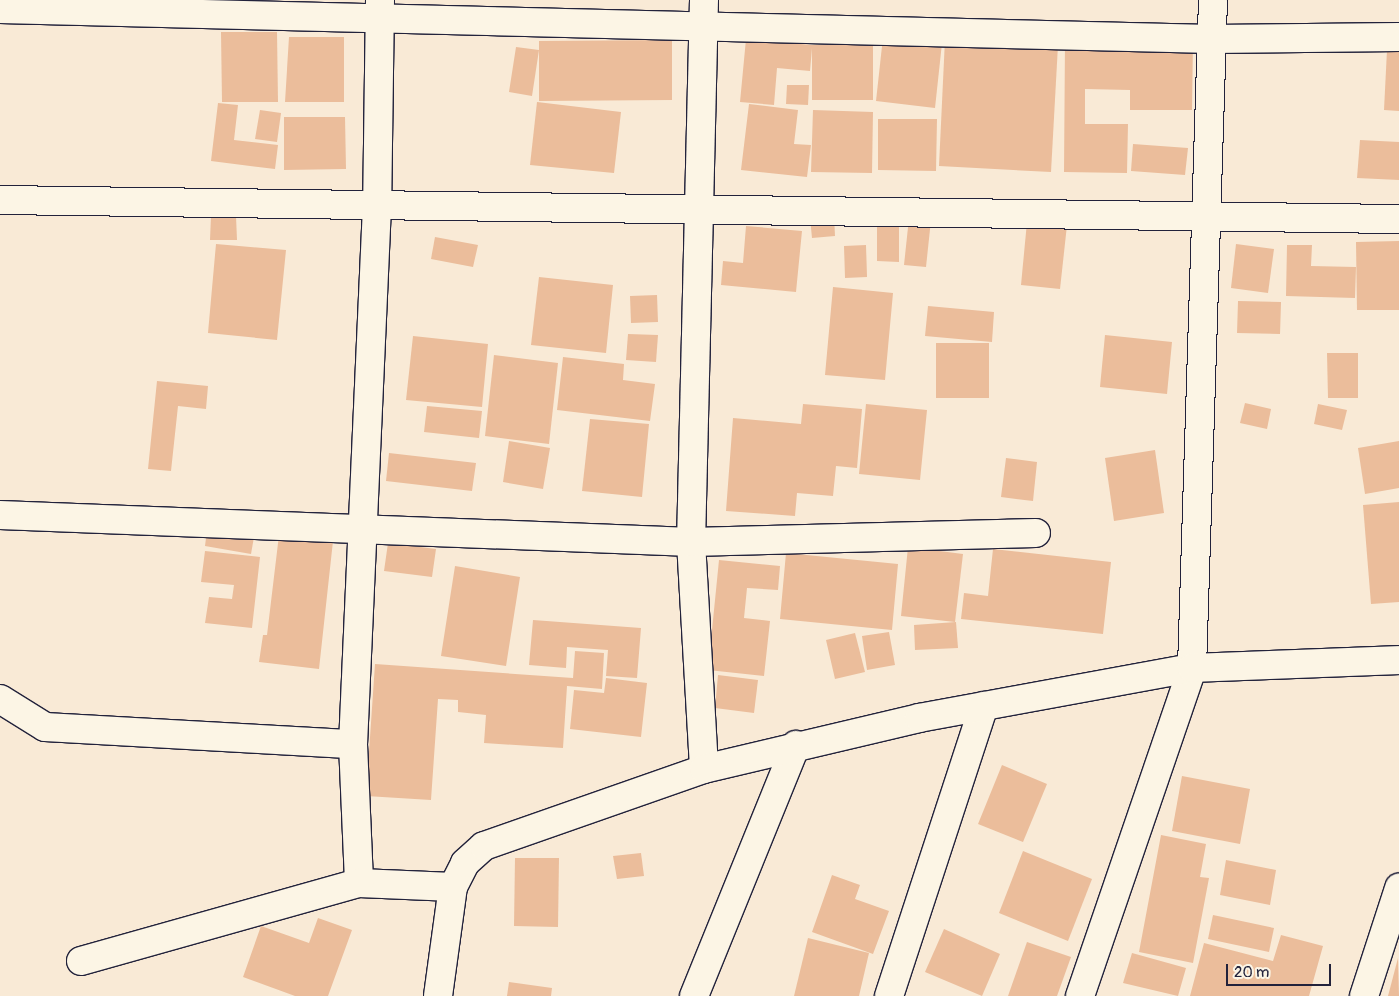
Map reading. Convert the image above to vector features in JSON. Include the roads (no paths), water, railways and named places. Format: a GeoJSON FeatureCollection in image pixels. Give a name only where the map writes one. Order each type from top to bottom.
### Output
{"type":"FeatureCollection","features":[{"type":"Feature","properties":{"kind":"street"},"geometry":{"type":"LineString","coordinates":[[704,0],[692,542],[704,769]]}},
{"type":"Feature","properties":{"kind":"street"},"geometry":{"type":"LineString","coordinates":[[1080,996],[1192,668],[1209,215],[1213,0]]}},
{"type":"Feature","properties":{"kind":"street"},"geometry":{"type":"LineString","coordinates":[[359,883],[352,744],[377,206],[380,8]]}},
{"type":"Feature","properties":{"kind":"street"},"geometry":{"type":"LineString","coordinates":[[0,9],[380,8],[704,28],[1212,39],[1399,37]]}},
{"type":"Feature","properties":{"kind":"street"},"geometry":{"type":"LineString","coordinates":[[0,200],[700,212],[1209,215],[1399,219]]}},
{"type":"Feature","properties":{"kind":"street"},"geometry":{"type":"LineString","coordinates":[[0,515],[692,542],[1036,533]]}},
{"type":"Feature","properties":{"kind":"street"},"geometry":{"type":"LineString","coordinates":[[438,996],[453,887],[465,863],[484,846],[704,769],[796,745],[984,706],[1192,668],[1399,660]]}},
{"type":"Feature","properties":{"kind":"street"},"geometry":{"type":"LineString","coordinates":[[0,700],[45,727],[352,744]]}},
{"type":"Feature","properties":{"kind":"street"},"geometry":{"type":"LineString","coordinates":[[889,996],[984,706]]}},
{"type":"Feature","properties":{"kind":"street"},"geometry":{"type":"LineString","coordinates":[[694,996],[796,745]]}},
{"type":"Feature","properties":{"kind":"street"},"geometry":{"type":"LineString","coordinates":[[82,961],[359,883],[453,887]]}},
{"type":"Feature","properties":{"kind":"street"},"geometry":{"type":"LineString","coordinates":[[1364,996],[1399,888]]}}]}
